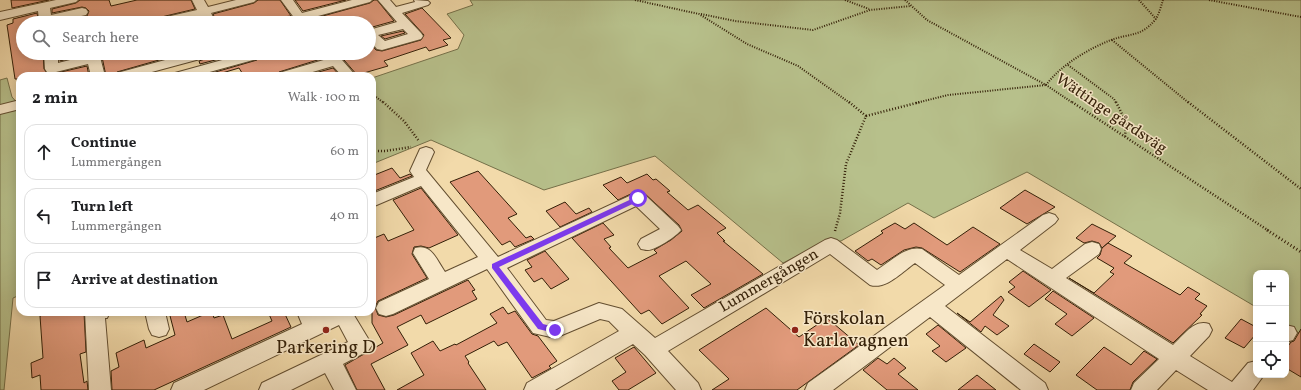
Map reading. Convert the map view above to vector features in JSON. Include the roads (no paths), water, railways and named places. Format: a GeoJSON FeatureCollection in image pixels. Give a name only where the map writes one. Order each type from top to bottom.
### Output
{"type":"FeatureCollection","features":[{"type":"Feature","properties":{"kind":"street"},"geometry":{"type":"LineString","coordinates":[[6,0],[4,15],[72,0]]}},
{"type":"Feature","properties":{"kind":"street"},"geometry":{"type":"LineString","coordinates":[[198,0],[206,16]]}},
{"type":"Feature","properties":{"kind":"street"},"geometry":{"type":"LineString","coordinates":[[188,16],[250,0]]}},
{"type":"Feature","properties":{"kind":"street"},"geometry":{"type":"LineString","coordinates":[[287,0],[299,16]]}},
{"type":"Feature","properties":{"kind":"street"},"geometry":{"type":"LineString","coordinates":[[315,16],[366,0]]}},
{"type":"Feature","properties":{"kind":"street"},"geometry":{"type":"LineString","coordinates":[[376,40],[382,46],[417,36],[384,0]]}},
{"type":"Feature","properties":{"kind":"street"},"geometry":{"type":"LineString","coordinates":[[394,12],[424,3],[420,0]]}},
{"type":"Feature","properties":{"kind":"street"},"geometry":{"type":"LineString","coordinates":[[44,6],[45,16]]}},
{"type":"Feature","properties":{"kind":"street"},"geometry":{"type":"LineString","coordinates":[[64,16],[82,12]]}},
{"type":"Feature","properties":{"kind":"street"},"geometry":{"type":"LineString","coordinates":[[51,60],[52,69],[80,60]]}},
{"type":"Feature","properties":{"kind":"street"},"geometry":{"type":"LineString","coordinates":[[94,60],[97,72]]}},
{"type":"Feature","properties":{"kind":"street"},"geometry":{"type":"LineString","coordinates":[[137,72],[180,60]]}},
{"type":"Feature","properties":{"kind":"street"},"geometry":{"type":"LineString","coordinates":[[201,72],[239,60]]}},
{"type":"Feature","properties":{"kind":"street"},"geometry":{"type":"LineString","coordinates":[[294,72],[324,60]]}},
{"type":"Feature","properties":{"kind":"street"},"geometry":{"type":"LineString","coordinates":[[335,60],[345,72]]}},
{"type":"Feature","properties":{"kind":"street"},"geometry":{"type":"LineString","coordinates":[[0,110],[16,105]]}},
{"type":"Feature","properties":{"kind":"street"},"geometry":{"type":"LineString","coordinates":[[426,152],[418,171],[492,263],[540,327],[555,330],[599,311],[615,315],[653,349],[690,390]]}},
{"type":"Feature","properties":{"kind":"street"},"geometry":{"type":"LineString","coordinates":[[376,199],[424,179]]}},
{"type":"Feature","properties":{"kind":"street"},"geometry":{"type":"LineString","coordinates":[[386,308],[441,282],[492,263],[638,198],[672,230],[647,244]]}},
{"type":"Feature","properties":{"kind":"street"},"geometry":{"type":"LineString","coordinates":[[816,390],[1049,219]]}},
{"type":"Feature","properties":{"kind":"street","name":"Lummergången"},"geometry":{"type":"LineString","coordinates":[[653,349],[831,245],[877,280],[915,254],[960,285]]}},
{"type":"Feature","properties":{"kind":"street"},"geometry":{"type":"LineString","coordinates":[[1052,279],[1092,249]]}},
{"type":"Feature","properties":{"kind":"street"},"geometry":{"type":"LineString","coordinates":[[1006,250],[1226,390]]}},
{"type":"Feature","properties":{"kind":"street"},"geometry":{"type":"LineString","coordinates":[[422,253],[441,282]]}},
{"type":"Feature","properties":{"kind":"street"},"geometry":{"type":"LineString","coordinates":[[930,306],[1037,390]]}},
{"type":"Feature","properties":{"kind":"street"},"geometry":{"type":"LineString","coordinates":[[96,316],[100,390]]}},
{"type":"Feature","properties":{"kind":"street"},"geometry":{"type":"LineString","coordinates":[[182,390],[311,320],[332,316]]}},
{"type":"Feature","properties":{"kind":"street"},"geometry":{"type":"LineString","coordinates":[[270,390],[362,345],[344,316]]}},
{"type":"Feature","properties":{"kind":"street"},"geometry":{"type":"LineString","coordinates":[[1142,390],[1202,330]]}},
{"type":"Feature","properties":{"kind":"street"},"geometry":{"type":"LineString","coordinates":[[535,390],[634,333]]}},
{"type":"Feature","properties":{"kind":"street"},"geometry":{"type":"LineString","coordinates":[[330,360],[345,390]]}},
{"type":"Feature","properties":{"kind":"street"},"geometry":{"type":"LineString","coordinates":[[1239,390],[1253,374]]}},
{"type":"Feature","properties":{"kind":"place","name":"Parkering D"},"geometry":{"type":"Point","coordinates":[326,330]}},
{"type":"Feature","properties":{"kind":"place","name":"Förskolan Karlavagnen"},"geometry":{"type":"Point","coordinates":[795,330]}}]}
